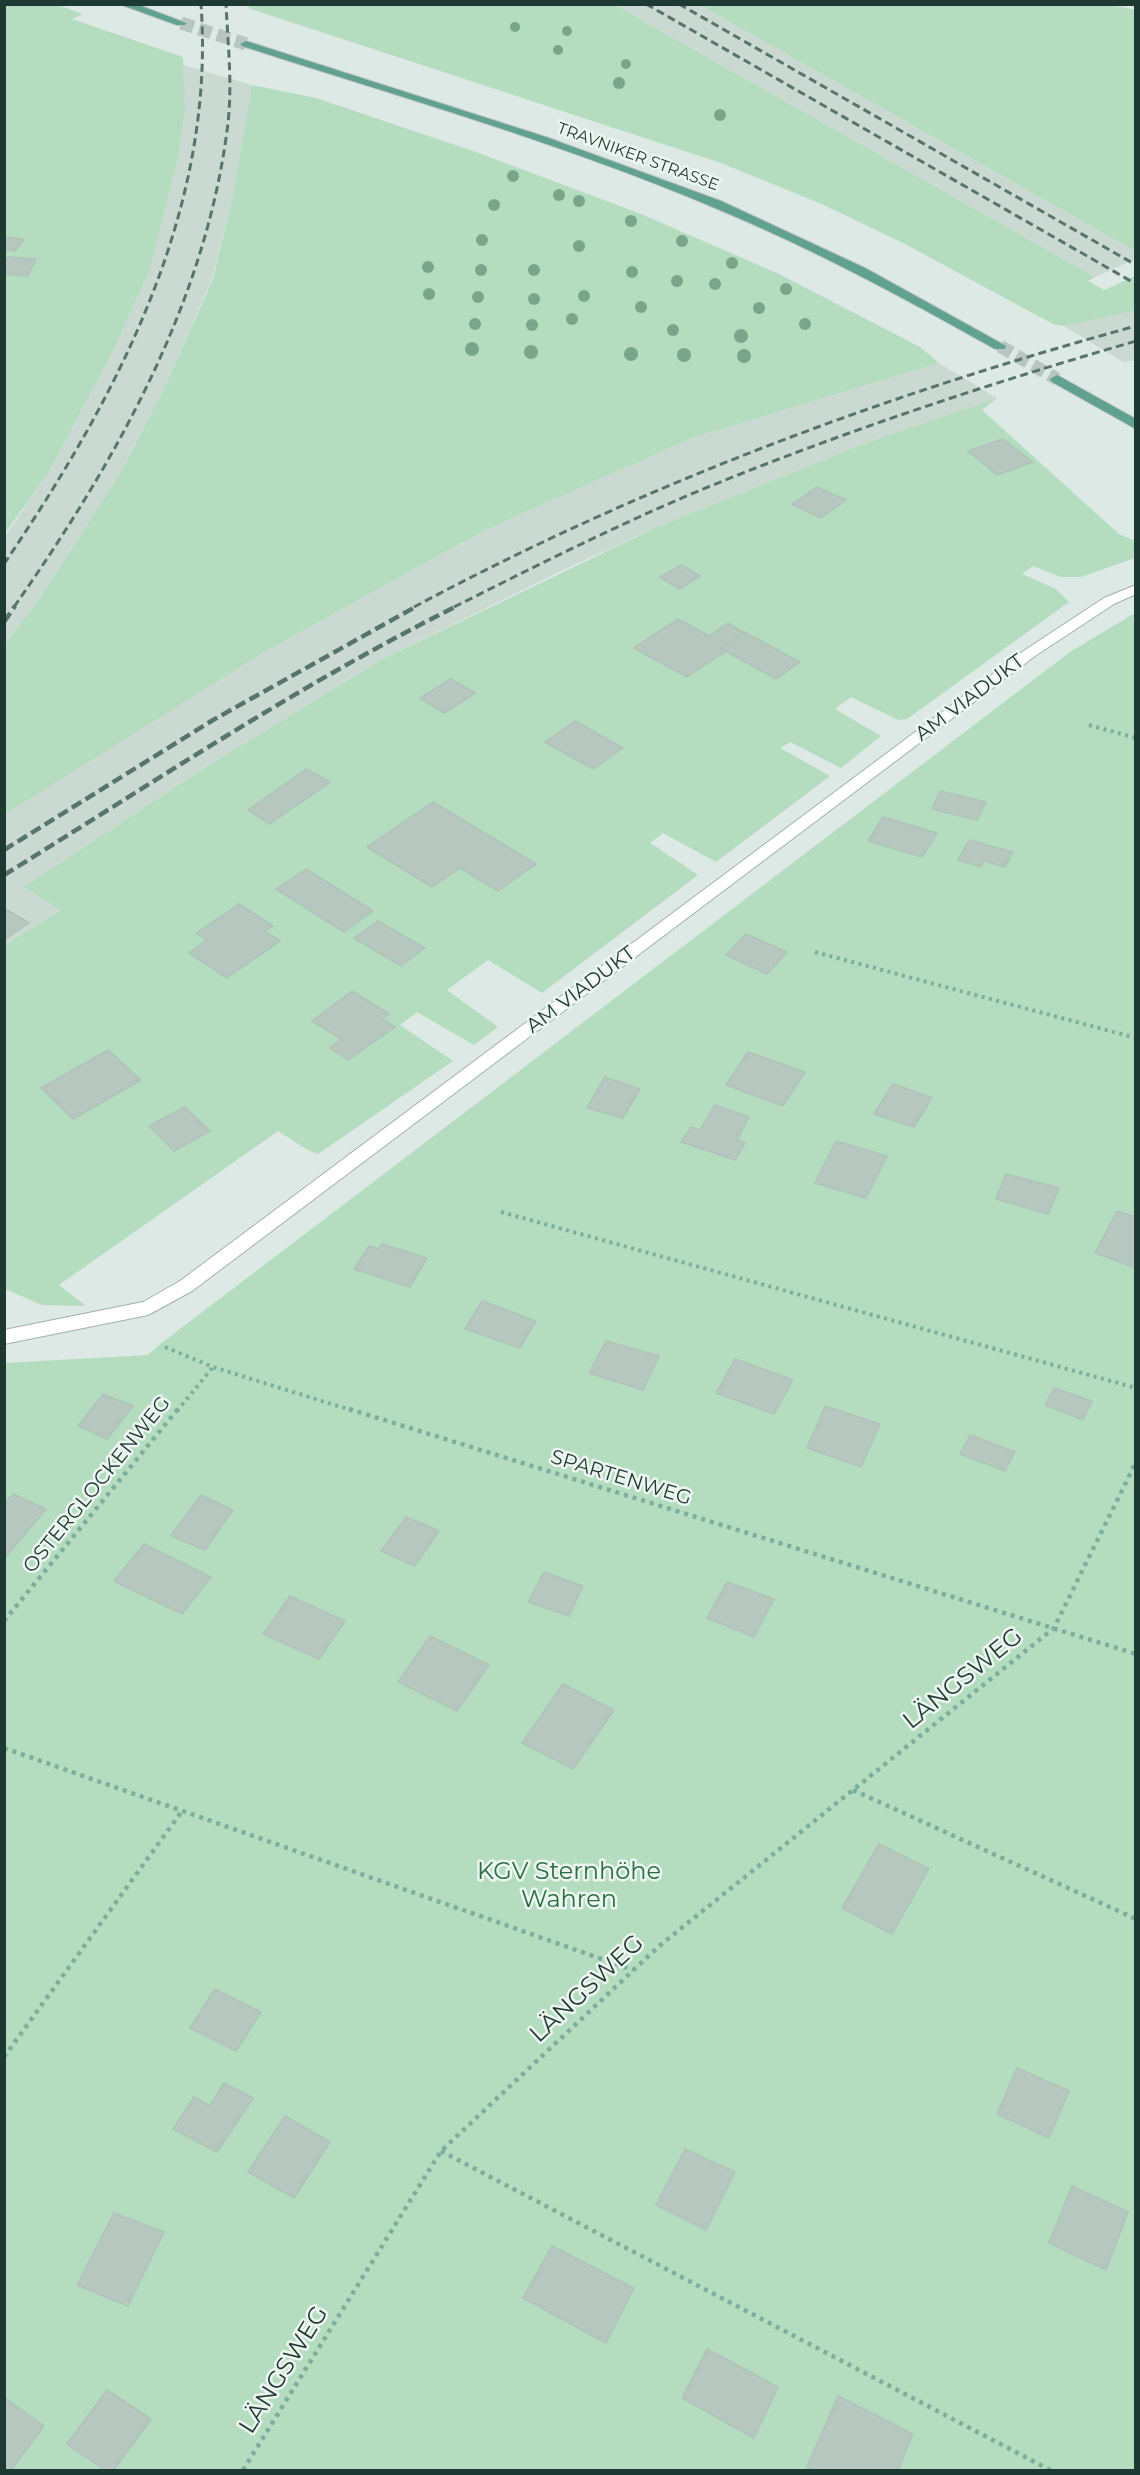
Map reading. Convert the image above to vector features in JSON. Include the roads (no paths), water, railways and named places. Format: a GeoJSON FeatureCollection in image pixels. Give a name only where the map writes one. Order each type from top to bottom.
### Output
{"type":"FeatureCollection","features":[{"type":"Feature","properties":{"kind":"main road"},"geometry":{"type":"LineString","coordinates":[[124,4],[181,23]]}},
{"type":"Feature","properties":{"kind":"main road","name":"TRAVNIKER STRASSE"},"geometry":{"type":"LineString","coordinates":[[246,44],[536,138],[719,205],[893,287],[1000,346]]}},
{"type":"Feature","properties":{"kind":"main road"},"geometry":{"type":"LineString","coordinates":[[1057,379],[1136,425]]}},
{"type":"Feature","properties":{"kind":"street","name":"AM VIADUKT"},"geometry":{"type":"LineString","coordinates":[[4,1337],[148,1308],[186,1287],[1030,653],[1109,601],[1136,589]]}},
{"type":"Feature","properties":{"kind":"tunnel"},"geometry":{"type":"LineString","coordinates":[[181,23],[246,44]]}},
{"type":"Feature","properties":{"kind":"tunnel"},"geometry":{"type":"LineString","coordinates":[[1000,346],[1057,379]]}},
{"type":"Feature","properties":{"kind":"railway"},"geometry":{"type":"LineString","coordinates":[[4,564],[84,436],[120,369],[150,300],[175,229],[192,156],[201,81],[201,4]]}},
{"type":"Feature","properties":{"kind":"railway"},"geometry":{"type":"LineString","coordinates":[[14,607],[51,553],[119,440],[176,321],[198,259],[215,196],[229,115],[230,68],[226,4]]}},
{"type":"Feature","properties":{"kind":"railway"},"geometry":{"type":"LineString","coordinates":[[646,4],[1136,284]]}},
{"type":"Feature","properties":{"kind":"railway"},"geometry":{"type":"LineString","coordinates":[[679,4],[1136,265]]}},
{"type":"Feature","properties":{"kind":"railway"},"geometry":{"type":"LineString","coordinates":[[414,607],[588,521],[767,446],[950,381],[1136,326]]}},
{"type":"Feature","properties":{"kind":"railway"},"geometry":{"type":"LineString","coordinates":[[454,607],[643,515],[761,466],[920,408],[1136,341]]}},
{"type":"Feature","properties":{"kind":"railway"},"geometry":{"type":"LineString","coordinates":[[4,622],[15,606]]}},
{"type":"Feature","properties":{"kind":"railway"},"geometry":{"type":"LineString","coordinates":[[4,850],[213,720],[417,606]]}},
{"type":"Feature","properties":{"kind":"railway"},"geometry":{"type":"LineString","coordinates":[[4,875],[284,701],[457,606]]}},
{"type":"Feature","properties":{"kind":"park label","name":"KGV Sternhöhe Wahren"},"geometry":{"type":"Point","coordinates":[569,1886]}}]}
